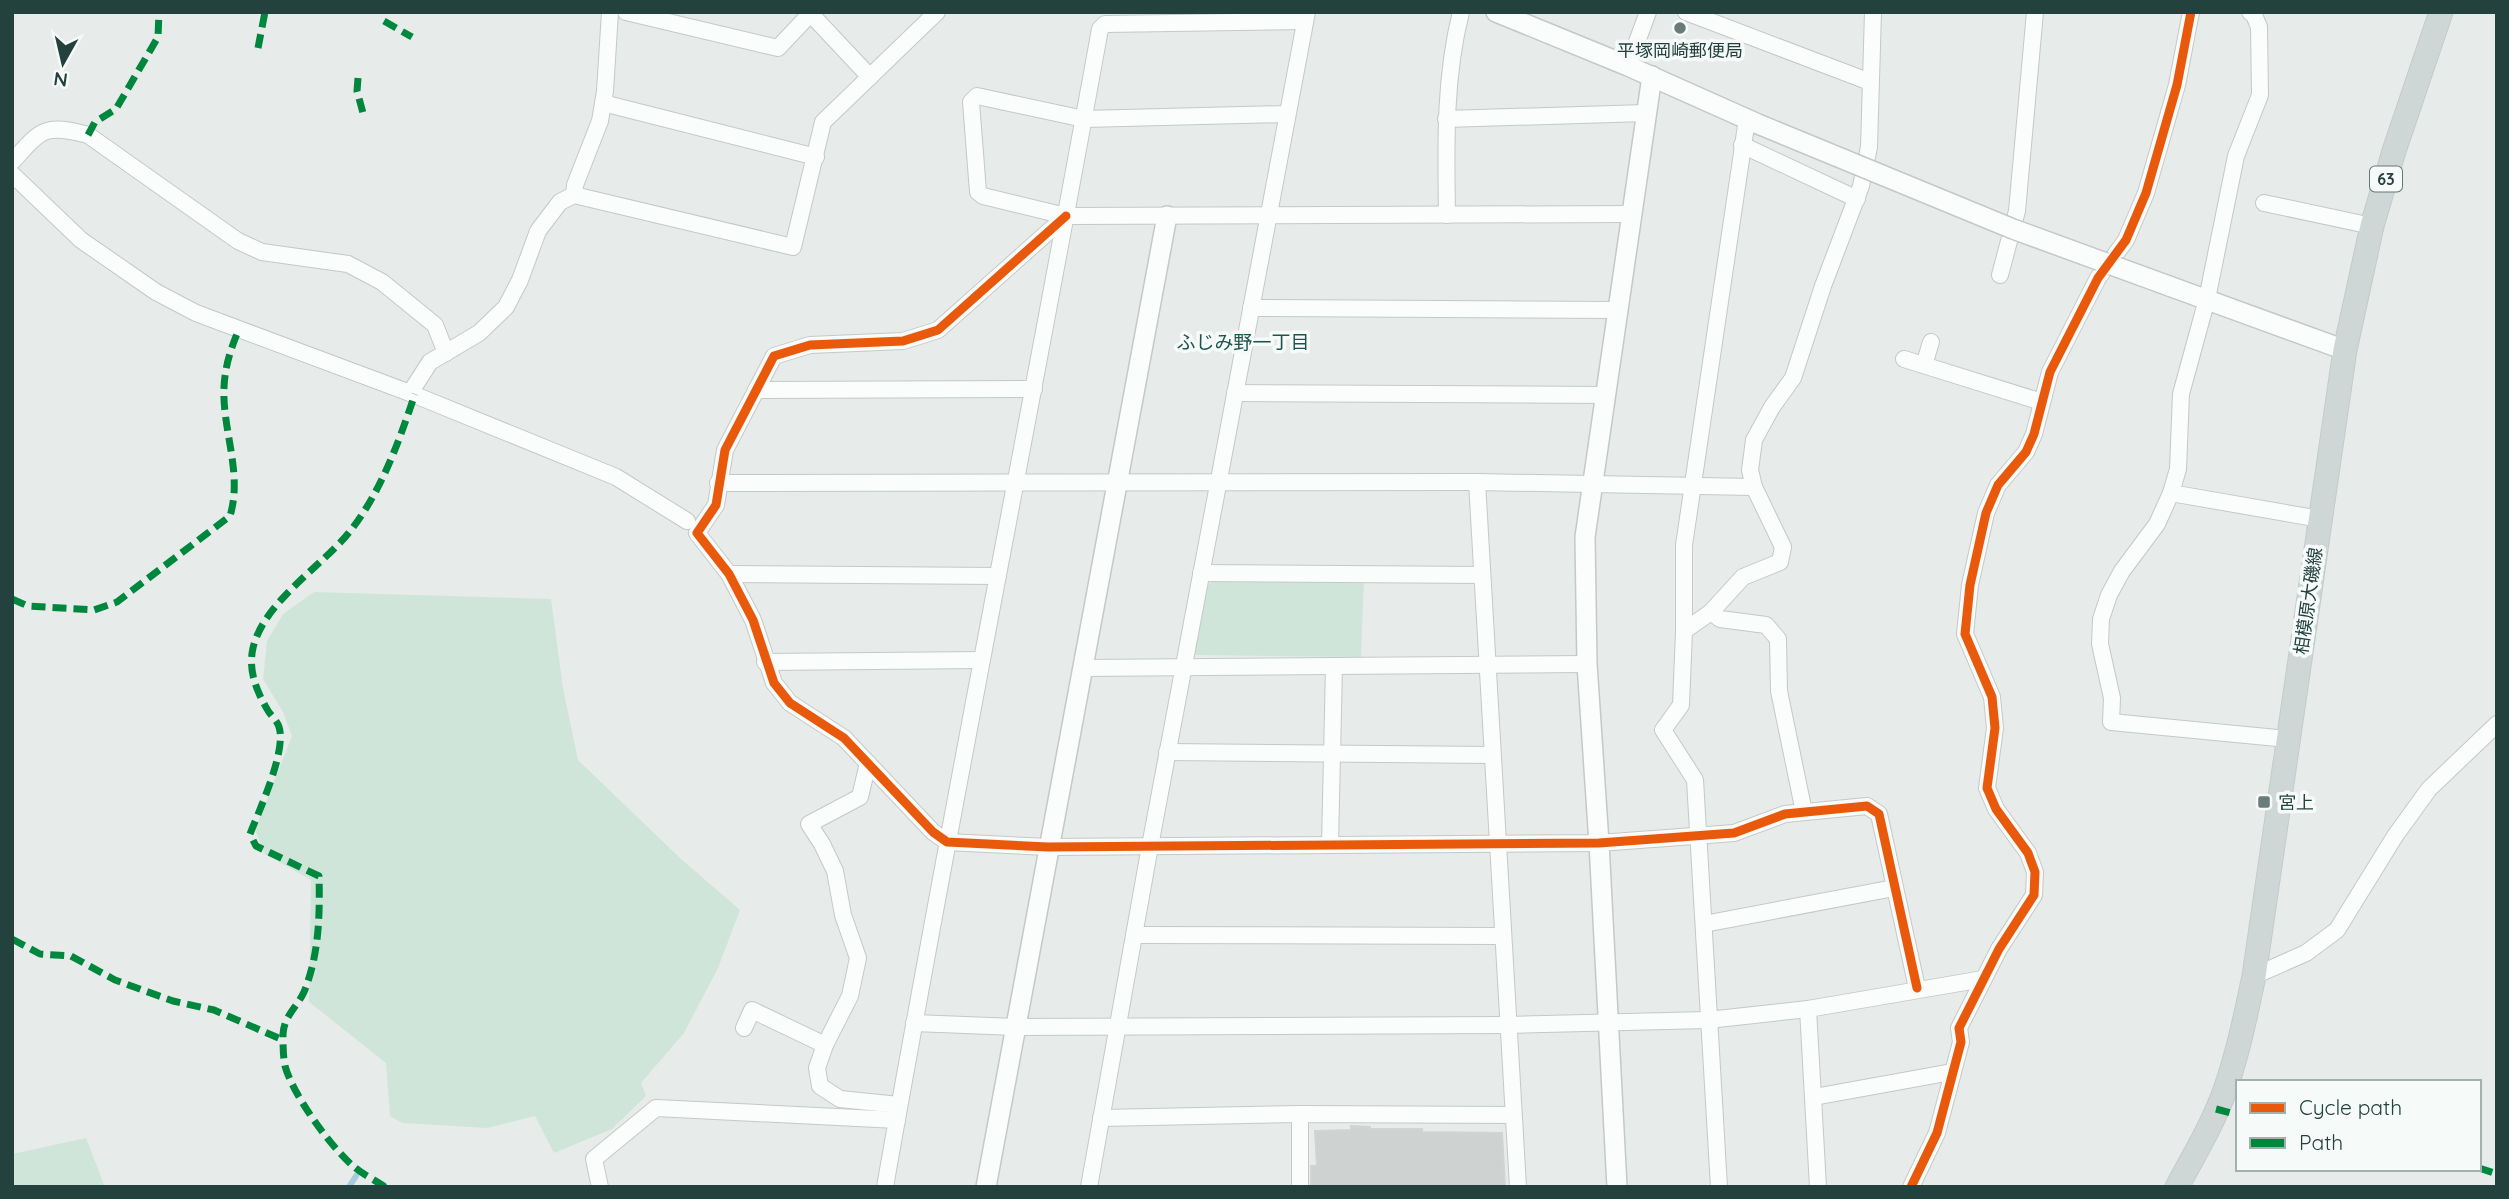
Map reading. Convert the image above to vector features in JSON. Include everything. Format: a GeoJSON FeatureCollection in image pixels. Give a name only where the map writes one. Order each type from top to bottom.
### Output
{"type":"FeatureCollection","features":[{"type":"Feature","properties":{"kind":"main road","name":"相模原大磯線"},"geometry":{"type":"LineString","coordinates":[[2177,1187],[2224,1093],[2236,1057],[2254,976],[2345,350],[2372,226],[2441,12]]}},
{"type":"Feature","properties":{"kind":"street"},"geometry":{"type":"LineString","coordinates":[[574,195],[575,185],[600,121],[610,12]]}},
{"type":"Feature","properties":{"kind":"street"},"geometry":{"type":"LineString","coordinates":[[626,12],[778,48],[809,13],[870,77]]}},
{"type":"Feature","properties":{"kind":"street"},"geometry":{"type":"LineString","coordinates":[[410,393],[430,362],[479,333],[506,307],[520,280],[538,231],[560,202],[574,195],[793,247],[823,122],[937,12]]}},
{"type":"Feature","properties":{"kind":"street"},"geometry":{"type":"LineString","coordinates":[[1447,215],[1446,119],[1453,51],[1461,12]]}},
{"type":"Feature","properties":{"kind":"street"},"geometry":{"type":"LineString","coordinates":[[1496,12],[2013,229],[2345,350]]}},
{"type":"Feature","properties":{"kind":"street"},"geometry":{"type":"LineString","coordinates":[[1628,66],[1648,12]]}},
{"type":"Feature","properties":{"kind":"street"},"geometry":{"type":"LineString","coordinates":[[1686,12],[1870,82]]}},
{"type":"Feature","properties":{"kind":"street"},"geometry":{"type":"LineString","coordinates":[[1684,631],[1711,612],[1743,577],[1780,562],[1783,547],[1754,487],[1750,470],[1754,440],[1772,407],[1793,378],[1823,286],[1857,199],[1869,147],[1873,12]]}},
{"type":"Feature","properties":{"kind":"street"},"geometry":{"type":"LineString","coordinates":[[2000,275],[2017,211],[2035,12]]}},
{"type":"Feature","properties":{"kind":"street"},"geometry":{"type":"LineString","coordinates":[[1911,1187],[1937,1133],[1961,1042],[1959,1028],[1983,979],[2034,895],[2035,872],[2028,853],[1996,809],[1986,788],[1995,728],[1992,697],[1965,634],[1970,584],[1986,513],[1998,485],[2026,452],[2034,434],[2050,372],[2098,278],[2126,240],[2146,193],[2177,85],[2191,12]]}},
{"type":"Feature","properties":{"kind":"street"},"geometry":{"type":"LineString","coordinates":[[2249,12],[2254,15],[2259,27],[2260,94],[2236,156],[2207,299],[2181,394],[2178,469],[2157,524],[2122,570],[2109,595],[2101,619],[2100,644],[2112,698],[2111,722],[2288,739]]}},
{"type":"Feature","properties":{"kind":"street"},"geometry":{"type":"LineString","coordinates":[[885,1187],[1100,29],[1105,24],[1305,17],[1167,752],[1089,1187]]}},
{"type":"Feature","properties":{"kind":"street"},"geometry":{"type":"LineString","coordinates":[[1617,1187],[1600,843],[1587,664],[1584,537],[1652,76]]}},
{"type":"Feature","properties":{"kind":"street"},"geometry":{"type":"LineString","coordinates":[[1287,114],[1084,119],[977,96],[971,102],[978,192],[983,196],[1066,216],[1631,214]]}},
{"type":"Feature","properties":{"kind":"street"},"geometry":{"type":"LineString","coordinates":[[603,103],[816,157]]}},
{"type":"Feature","properties":{"kind":"street"},"geometry":{"type":"LineString","coordinates":[[1446,119],[1646,113]]}},
{"type":"Feature","properties":{"kind":"street"},"geometry":{"type":"LineString","coordinates":[[1719,1187],[1695,780],[1663,730],[1681,705],[1684,545],[1742,145],[1753,121]]}},
{"type":"Feature","properties":{"kind":"street"},"geometry":{"type":"LineString","coordinates":[[12,162],[38,134],[62,128],[88,135],[238,241],[262,253],[348,264],[382,282],[435,325],[446,353]]}},
{"type":"Feature","properties":{"kind":"street"},"geometry":{"type":"LineString","coordinates":[[1742,145],[1857,199]]}},
{"type":"Feature","properties":{"kind":"street"},"geometry":{"type":"LineString","coordinates":[[12,174],[81,240],[156,292],[196,313],[410,393],[616,477],[687,521]]}},
{"type":"Feature","properties":{"kind":"street"},"geometry":{"type":"LineString","coordinates":[[2264,203],[2372,226]]}},
{"type":"Feature","properties":{"kind":"street"},"geometry":{"type":"LineString","coordinates":[[1066,216],[938,330],[903,341],[810,345],[774,355],[725,450],[716,505],[697,533],[729,574],[753,620],[774,683],[790,703],[844,738],[933,832],[947,842],[1048,847],[1600,843],[1734,833],[1785,814],[1867,806],[1879,814],[1917,989]]}},
{"type":"Feature","properties":{"kind":"street"},"geometry":{"type":"LineString","coordinates":[[986,1187],[1167,216]]}},
{"type":"Feature","properties":{"kind":"street"},"geometry":{"type":"LineString","coordinates":[[1251,308],[1617,310]]}},
{"type":"Feature","properties":{"kind":"street"},"geometry":{"type":"LineString","coordinates":[[1924,365],[1931,342]]}},
{"type":"Feature","properties":{"kind":"street"},"geometry":{"type":"LineString","coordinates":[[1904,359],[2042,402]]}},
{"type":"Feature","properties":{"kind":"street"},"geometry":{"type":"LineString","coordinates":[[756,390],[1034,389]]}},
{"type":"Feature","properties":{"kind":"street"},"geometry":{"type":"LineString","coordinates":[[1235,393],[1605,395]]}},
{"type":"Feature","properties":{"kind":"street"},"geometry":{"type":"LineString","coordinates":[[718,483],[1476,482],[1754,487]]}},
{"type":"Feature","properties":{"kind":"street"},"geometry":{"type":"LineString","coordinates":[[1476,482],[1518,1187]]}},
{"type":"Feature","properties":{"kind":"street"},"geometry":{"type":"LineString","coordinates":[[2171,493],[2320,519]]}},
{"type":"Feature","properties":{"kind":"street"},"geometry":{"type":"LineString","coordinates":[[1201,573],[1482,575]]}},
{"type":"Feature","properties":{"kind":"street"},"geometry":{"type":"LineString","coordinates":[[729,574],[998,576]]}},
{"type":"Feature","properties":{"kind":"street"},"geometry":{"type":"LineString","coordinates":[[1711,612],[1720,618],[1766,625],[1778,639],[1779,691],[1804,812]]}},
{"type":"Feature","properties":{"kind":"street"},"geometry":{"type":"LineString","coordinates":[[765,662],[982,660]]}},
{"type":"Feature","properties":{"kind":"street"},"geometry":{"type":"LineString","coordinates":[[1083,668],[1587,664]]}},
{"type":"Feature","properties":{"kind":"street"},"geometry":{"type":"LineString","coordinates":[[1329,845],[1334,666]]}},
{"type":"Feature","properties":{"kind":"street"},"geometry":{"type":"LineString","coordinates":[[2254,976],[2306,953],[2337,930],[2395,836],[2429,789],[2497,724]]}},
{"type":"Feature","properties":{"kind":"street"},"geometry":{"type":"LineString","coordinates":[[1167,752],[1493,755]]}},
{"type":"Feature","properties":{"kind":"street"},"geometry":{"type":"LineString","coordinates":[[868,762],[860,797],[809,824],[835,872],[843,915],[858,958],[849,996],[817,1068],[820,1086],[840,1099],[898,1112]]}},
{"type":"Feature","properties":{"kind":"street"},"geometry":{"type":"LineString","coordinates":[[1704,923],[1894,888]]}},
{"type":"Feature","properties":{"kind":"street"},"geometry":{"type":"LineString","coordinates":[[1134,935],[1503,936]]}},
{"type":"Feature","properties":{"kind":"street"},"geometry":{"type":"LineString","coordinates":[[914,1023],[1016,1027],[1508,1025],[1708,1020],[1808,1009],[1983,979]]}},
{"type":"Feature","properties":{"kind":"street"},"geometry":{"type":"LineString","coordinates":[[1808,1009],[1818,1187]]}},
{"type":"Feature","properties":{"kind":"street"},"geometry":{"type":"LineString","coordinates":[[744,1028],[752,1010],[825,1045]]}},
{"type":"Feature","properties":{"kind":"street"},"geometry":{"type":"LineString","coordinates":[[1814,1097],[1952,1072]]}},
{"type":"Feature","properties":{"kind":"street"},"geometry":{"type":"LineString","coordinates":[[600,1187],[594,1159],[656,1108],[898,1112]]}},
{"type":"Feature","properties":{"kind":"street"},"geometry":{"type":"LineString","coordinates":[[1101,1118],[1300,1114],[1513,1115]]}},
{"type":"Feature","properties":{"kind":"street"},"geometry":{"type":"LineString","coordinates":[[1300,1114],[1300,1187]]}},
{"type":"Feature","properties":{"kind":"green space"},"geometry":{"type":"Polygon","coordinates":[[[1364,580],[1361,657],[1193,653],[1205,587],[1211,582],[1364,580]]]}},
{"type":"Feature","properties":{"kind":"green space"},"geometry":{"type":"Polygon","coordinates":[[[314,592],[551,599],[563,688],[578,760],[680,858],[740,910],[718,968],[684,1033],[641,1083],[646,1096],[612,1129],[554,1153],[535,1116],[487,1128],[402,1123],[390,1116],[386,1063],[309,1002],[311,880],[265,854],[255,830],[292,736],[283,712],[263,679],[267,641],[283,614],[314,592]]]}},
{"type":"Feature","properties":{"kind":"green space"},"geometry":{"type":"Polygon","coordinates":[[[86,1138],[105,1187],[12,1187],[12,1154],[86,1138]]]}},
{"type":"Feature","properties":{"kind":"building"},"geometry":{"type":"Polygon","coordinates":[[[1351,1126],[1370,1129],[1422,1129],[1422,1132],[1502,1133],[1505,1187],[1311,1187],[1311,1166],[1317,1166],[1315,1131],[1351,1130],[1351,1126]]]}},
{"type":"Feature","properties":{"kind":"waterway"},"geometry":{"type":"LineString","coordinates":[[349,1187],[356,1176]]}},
{"type":"Feature","properties":{"kind":"marked path"},"geometry":{"type":"LineString","coordinates":[[88,135],[95,122],[116,109],[158,37],[159,12]]}},
{"type":"Feature","properties":{"kind":"marked path"},"geometry":{"type":"LineString","coordinates":[[258,48],[265,12]]}},
{"type":"Feature","properties":{"kind":"marked path"},"geometry":{"type":"LineString","coordinates":[[384,21],[412,37]]}},
{"type":"Feature","properties":{"kind":"marked path"},"geometry":{"type":"LineString","coordinates":[[358,78],[357,91],[363,113]]}},
{"type":"Feature","properties":{"kind":"marked path"},"geometry":{"type":"LineString","coordinates":[[12,599],[28,606],[94,610],[117,602],[230,516],[234,484],[224,387],[229,357],[239,329]]}},
{"type":"Feature","properties":{"kind":"marked path"},"geometry":{"type":"LineString","coordinates":[[385,1187],[357,1169],[334,1146],[304,1105],[285,1066],[284,1028],[304,992],[316,950],[319,876],[256,846],[250,834],[276,765],[280,737],[278,724],[256,687],[252,656],[259,631],[269,615],[339,543],[362,515],[389,465],[415,394]]}},
{"type":"Feature","properties":{"kind":"marked path"},"geometry":{"type":"LineString","coordinates":[[12,939],[40,954],[71,956],[115,980],[173,1001],[214,1010],[283,1040]]}},
{"type":"Feature","properties":{"kind":"marked path"},"geometry":{"type":"LineString","coordinates":[[2216,1109],[2236,1114]]}},
{"type":"Feature","properties":{"kind":"marked path"},"geometry":{"type":"LineString","coordinates":[[2481,1169],[2497,1174]]}},
{"type":"Feature","properties":{"kind":"cycle path"},"geometry":{"type":"LineString","coordinates":[[1911,1187],[1937,1133],[1961,1042],[1959,1028],[1999,949],[2034,895],[2035,872],[2028,853],[1996,809],[1987,788],[1995,728],[1992,697],[1965,634],[1970,585],[1986,513],[1998,485],[2026,452],[2034,434],[2050,372],[2098,278],[2126,240],[2146,193],[2177,85],[2191,12]]}},
{"type":"Feature","properties":{"kind":"cycle path"},"geometry":{"type":"LineString","coordinates":[[1066,216],[938,330],[903,341],[810,345],[774,356],[725,450],[716,505],[697,533],[729,574],[753,620],[774,683],[790,703],[844,738],[933,832],[947,842],[1048,847],[1599,843],[1734,833],[1785,814],[1867,806],[1879,814],[1917,988]]}},
{"type":"Feature","properties":{"kind":"place","name":"平塚岡崎郵便局"},"geometry":{"type":"Point","coordinates":[1680,28]}},
{"type":"Feature","properties":{"kind":"place","name":"宮上"},"geometry":{"type":"Point","coordinates":[2264,802]}},
{"type":"Feature","properties":{"kind":"district","name":"ふじみ野一丁目"},"geometry":{"type":"Point","coordinates":[1243,342]}}]}
